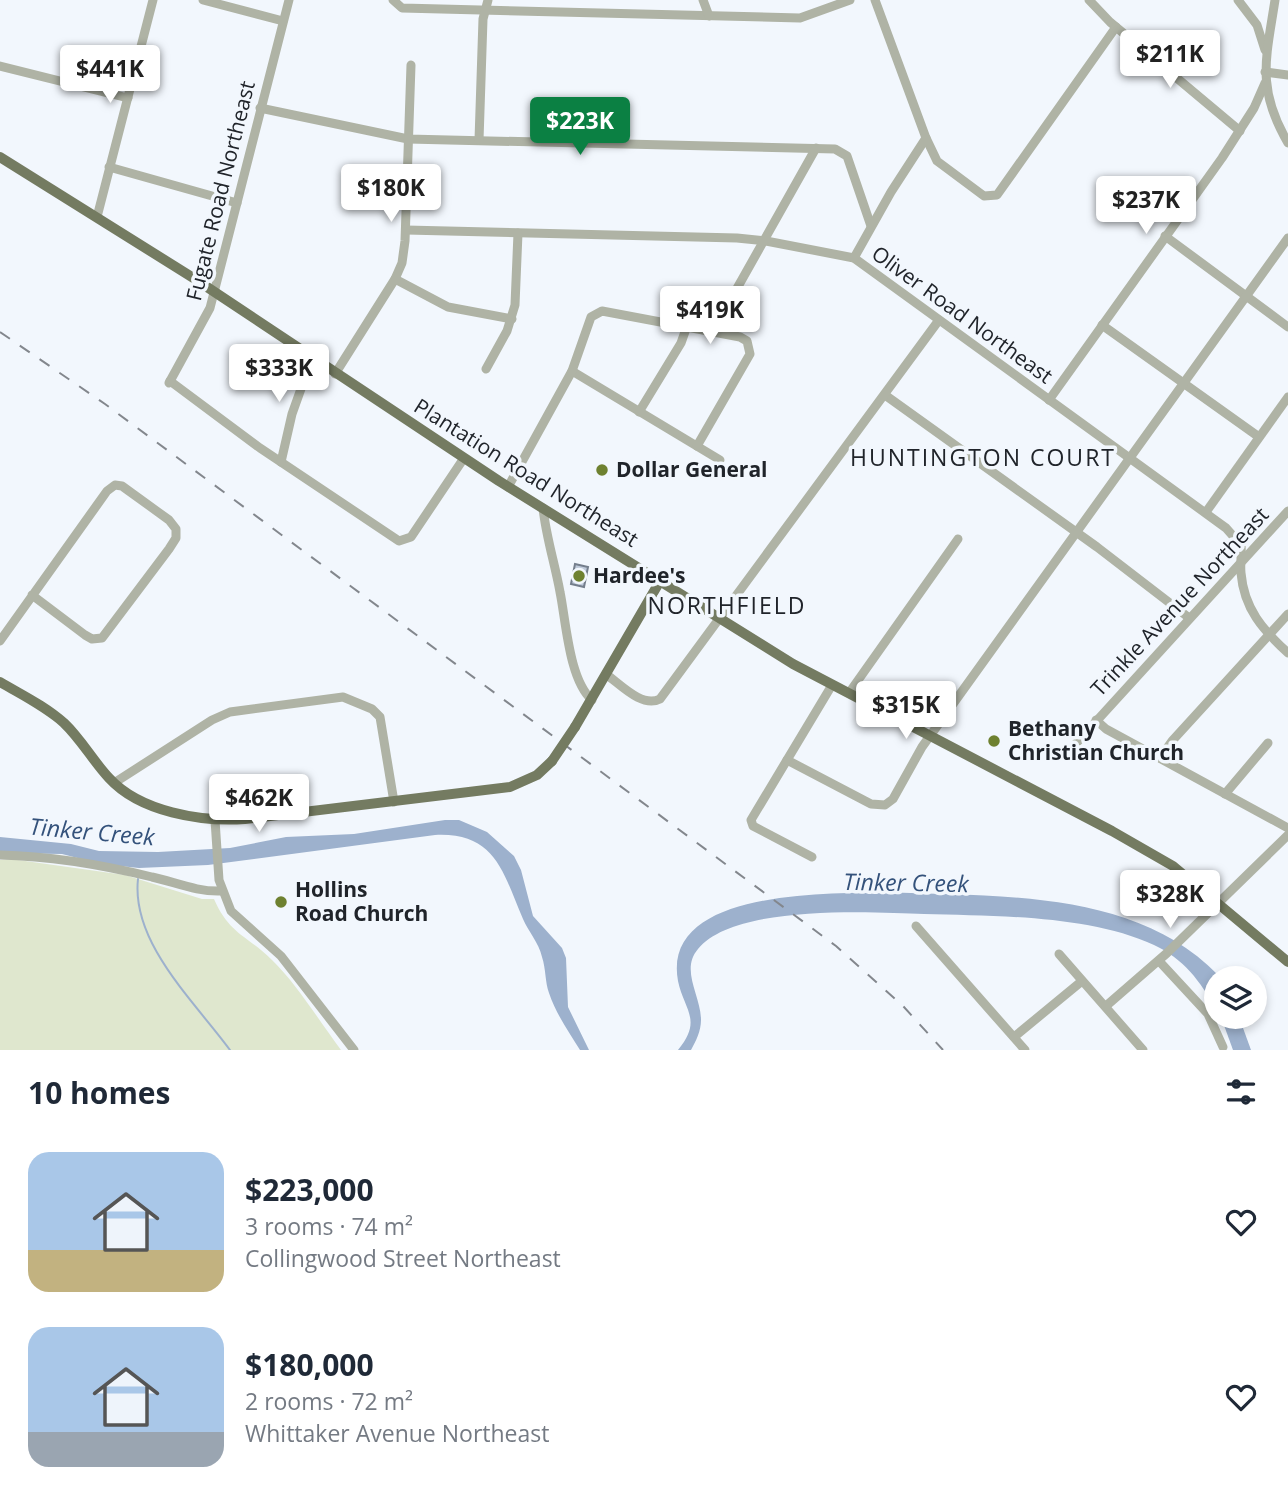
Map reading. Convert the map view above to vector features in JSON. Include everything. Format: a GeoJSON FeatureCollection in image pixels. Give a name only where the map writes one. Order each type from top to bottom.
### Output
{"type":"FeatureCollection","features":[{"type":"Feature","properties":{"kind":"main road","name":"Plantation Road Northeast"},"geometry":{"type":"LineString","coordinates":[[0,157],[215,292],[508,487],[721,619],[832,685],[1139,845],[1187,876],[1288,962]]}},
{"type":"Feature","properties":{"kind":"main road"},"geometry":{"type":"LineString","coordinates":[[0,682],[42,707],[64,724],[114,783],[152,804],[215,820],[246,819],[510,787],[537,775],[552,761],[607,675],[660,581]]}},
{"type":"Feature","properties":{"kind":"street"},"geometry":{"type":"LineString","coordinates":[[97,217],[153,0]]}},
{"type":"Feature","properties":{"kind":"street"},"geometry":{"type":"LineString","coordinates":[[203,0],[283,21]]}},
{"type":"Feature","properties":{"kind":"street","name":"Fugate Road Northeast"},"geometry":{"type":"LineString","coordinates":[[281,462],[170,382],[204,322],[215,292],[289,0]]}},
{"type":"Feature","properties":{"kind":"street"},"geometry":{"type":"LineString","coordinates":[[393,0],[398,7],[418,9],[800,18],[850,0]]}},
{"type":"Feature","properties":{"kind":"street"},"geometry":{"type":"LineString","coordinates":[[479,140],[485,10],[488,0]]}},
{"type":"Feature","properties":{"kind":"street"},"geometry":{"type":"LineString","coordinates":[[703,0],[709,16]]}},
{"type":"Feature","properties":{"kind":"street"},"geometry":{"type":"LineString","coordinates":[[875,0],[936,161],[984,196],[997,195],[1116,27]]}},
{"type":"Feature","properties":{"kind":"street"},"geometry":{"type":"LineString","coordinates":[[1089,0],[1116,27],[1240,131]]}},
{"type":"Feature","properties":{"kind":"street"},"geometry":{"type":"LineString","coordinates":[[1238,0],[1256,25],[1266,55]]}},
{"type":"Feature","properties":{"kind":"street"},"geometry":{"type":"LineString","coordinates":[[1275,0],[1266,55],[1265,83],[1271,107],[1288,143]]}},
{"type":"Feature","properties":{"kind":"street"},"geometry":{"type":"LineString","coordinates":[[335,374],[402,264],[406,230],[411,65]]}},
{"type":"Feature","properties":{"kind":"street"},"geometry":{"type":"LineString","coordinates":[[0,66],[128,98]]}},
{"type":"Feature","properties":{"kind":"street"},"geometry":{"type":"LineString","coordinates":[[1265,72],[1288,75]]}},
{"type":"Feature","properties":{"kind":"street"},"geometry":{"type":"LineString","coordinates":[[1049,400],[1240,131],[1265,83]]}},
{"type":"Feature","properties":{"kind":"street"},"geometry":{"type":"LineString","coordinates":[[260,107],[408,139],[835,149],[847,156],[871,226]]}},
{"type":"Feature","properties":{"kind":"street"},"geometry":{"type":"LineString","coordinates":[[854,258],[926,138]]}},
{"type":"Feature","properties":{"kind":"street"},"geometry":{"type":"LineString","coordinates":[[713,331],[816,148]]}},
{"type":"Feature","properties":{"kind":"street"},"geometry":{"type":"LineString","coordinates":[[109,167],[237,203]]}},
{"type":"Feature","properties":{"kind":"street","name":"Oliver Road Northeast"},"geometry":{"type":"LineString","coordinates":[[406,230],[763,240],[854,258],[1206,512],[1239,541],[1247,601],[1269,635],[1288,653]]}},
{"type":"Feature","properties":{"kind":"street"},"geometry":{"type":"LineString","coordinates":[[486,369],[512,319],[516,297],[518,233]]}},
{"type":"Feature","properties":{"kind":"street"},"geometry":{"type":"LineString","coordinates":[[1164,236],[1288,327]]}},
{"type":"Feature","properties":{"kind":"street"},"geometry":{"type":"LineString","coordinates":[[787,760],[871,804],[880,806],[893,800],[931,736],[1288,238]]}},
{"type":"Feature","properties":{"kind":"street"},"geometry":{"type":"LineString","coordinates":[[395,279],[448,307],[512,319]]}},
{"type":"Feature","properties":{"kind":"street"},"geometry":{"type":"LineString","coordinates":[[508,487],[572,371],[589,321],[598,312],[610,311],[713,331],[740,337],[749,345],[750,354],[697,446]]}},
{"type":"Feature","properties":{"kind":"street"},"geometry":{"type":"LineString","coordinates":[[607,675],[643,700],[656,701],[721,619],[939,320]]}},
{"type":"Feature","properties":{"kind":"street"},"geometry":{"type":"LineString","coordinates":[[1102,325],[1259,437]]}},
{"type":"Feature","properties":{"kind":"street"},"geometry":{"type":"LineString","coordinates":[[639,412],[681,343],[687,326]]}},
{"type":"Feature","properties":{"kind":"street"},"geometry":{"type":"LineString","coordinates":[[312,358],[292,414],[281,462],[396,540],[407,540],[464,458]]}},
{"type":"Feature","properties":{"kind":"street"},"geometry":{"type":"LineString","coordinates":[[572,371],[720,460]]}},
{"type":"Feature","properties":{"kind":"street"},"geometry":{"type":"LineString","coordinates":[[885,395],[1158,591],[1188,617]]}},
{"type":"Feature","properties":{"kind":"street"},"geometry":{"type":"LineString","coordinates":[[1206,512],[1288,397]]}},
{"type":"Feature","properties":{"kind":"street"},"geometry":{"type":"LineString","coordinates":[[0,641],[32,595],[107,491],[119,484],[174,526],[176,538],[105,635],[92,639],[32,595]]}},
{"type":"Feature","properties":{"kind":"street"},"geometry":{"type":"LineString","coordinates":[[543,508],[546,534],[574,662],[583,690],[592,700]]}},
{"type":"Feature","properties":{"kind":"street","name":"Trinkle Avenue Northeast"},"geometry":{"type":"LineString","coordinates":[[1070,749],[1288,510]]}},
{"type":"Feature","properties":{"kind":"street"},"geometry":{"type":"LineString","coordinates":[[849,693],[958,539]]}},
{"type":"Feature","properties":{"kind":"street"},"geometry":{"type":"LineString","coordinates":[[1160,758],[1172,741],[1288,614]]}},
{"type":"Feature","properties":{"kind":"street"},"geometry":{"type":"LineString","coordinates":[[812,857],[753,826],[751,820],[832,685]]}},
{"type":"Feature","properties":{"kind":"street"},"geometry":{"type":"LineString","coordinates":[[114,783],[212,720],[230,712],[343,697],[355,700],[377,713],[384,731],[394,802]]}},
{"type":"Feature","properties":{"kind":"street"},"geometry":{"type":"LineString","coordinates":[[1096,720],[1106,729],[1288,828]]}},
{"type":"Feature","properties":{"kind":"street"},"geometry":{"type":"LineString","coordinates":[[1225,794],[1268,743]]}},
{"type":"Feature","properties":{"kind":"street"},"geometry":{"type":"LineString","coordinates":[[215,820],[217,869],[221,891],[231,911],[281,956],[354,1050]]}},
{"type":"Feature","properties":{"kind":"street"},"geometry":{"type":"LineString","coordinates":[[1106,1006],[1159,961],[1288,835]]}},
{"type":"Feature","properties":{"kind":"street"},"geometry":{"type":"LineString","coordinates":[[0,855],[80,863],[152,877],[209,892],[221,891]]}},
{"type":"Feature","properties":{"kind":"street"},"geometry":{"type":"LineString","coordinates":[[916,926],[1025,1050]]}},
{"type":"Feature","properties":{"kind":"street"},"geometry":{"type":"LineString","coordinates":[[1059,954],[1143,1050]]}},
{"type":"Feature","properties":{"kind":"street"},"geometry":{"type":"LineString","coordinates":[[1159,961],[1208,1014],[1223,1047]]}},
{"type":"Feature","properties":{"kind":"street"},"geometry":{"type":"LineString","coordinates":[[1014,1037],[1082,981]]}},
{"type":"Feature","properties":{"kind":"green space"},"geometry":{"type":"Polygon","coordinates":[[[11,859],[125,875],[202,899],[214,899],[226,920],[281,969],[341,1050],[0,1050],[0,860],[11,859]]]}},
{"type":"Feature","properties":{"kind":"water"},"geometry":{"type":"Polygon","coordinates":[[[459,820],[487,832],[514,856],[521,870],[533,916],[562,948],[566,958],[568,1007],[589,1050],[580,1050],[555,1008],[548,989],[541,952],[525,924],[502,871],[484,848],[472,840],[435,835],[208,865],[139,868],[101,864],[62,854],[0,853],[0,837],[71,844],[99,851],[158,852],[230,848],[286,837],[354,834],[459,820]]]}},
{"type":"Feature","properties":{"kind":"water"},"geometry":{"type":"Polygon","coordinates":[[[887,892],[973,895],[1063,903],[1106,912],[1147,926],[1184,947],[1207,966],[1204,966],[1204,989],[1183,964],[1165,951],[1128,935],[1101,928],[1011,917],[871,912],[805,914],[741,924],[716,934],[698,949],[693,957],[691,974],[700,1011],[700,1028],[691,1050],[678,1050],[691,1023],[678,981],[680,951],[696,928],[722,912],[755,902],[828,894],[887,892]]]}},
{"type":"Feature","properties":{"kind":"water"},"geometry":{"type":"Polygon","coordinates":[[[1225,1029],[1243,1029],[1251,1050],[1233,1050],[1225,1029]]]}},
{"type":"Feature","properties":{"kind":"building","name":"Hardee's"},"geometry":{"type":"Polygon","coordinates":[[[575,564],[588,567],[584,587],[571,584],[575,564]]]}},
{"type":"Feature","properties":{"kind":"waterway"},"geometry":{"type":"LineString","coordinates":[[138,879],[139,903],[155,949],[168,971],[230,1050]]}},
{"type":"Feature","properties":{"kind":"railway"},"geometry":{"type":"LineString","coordinates":[[0,332],[105,404],[836,946],[903,1006],[943,1050]]}},
{"type":"Feature","properties":{"kind":"place","name":"Dollar General"},"geometry":{"type":"Point","coordinates":[602,470]}},
{"type":"Feature","properties":{"kind":"place","name":"Hardee's"},"geometry":{"type":"Point","coordinates":[579,576]}},
{"type":"Feature","properties":{"kind":"place","name":"Bethany Christian Church"},"geometry":{"type":"Point","coordinates":[994,741]}},
{"type":"Feature","properties":{"kind":"place","name":"Hollins Road Church"},"geometry":{"type":"Point","coordinates":[281,902]}},
{"type":"Feature","properties":{"kind":"district","name":"HUNTINGTON COURT"},"geometry":{"type":"Point","coordinates":[983,458]}},
{"type":"Feature","properties":{"kind":"district","name":"NORTHFIELD"},"geometry":{"type":"Point","coordinates":[727,606]}},
{"type":"Feature","properties":{"kind":"water label","name":"Tinker Creek"},"geometry":{"type":"Point","coordinates":[92,832]}},
{"type":"Feature","properties":{"kind":"water label","name":"Tinker Creek"},"geometry":{"type":"Point","coordinates":[906,883]}}]}
